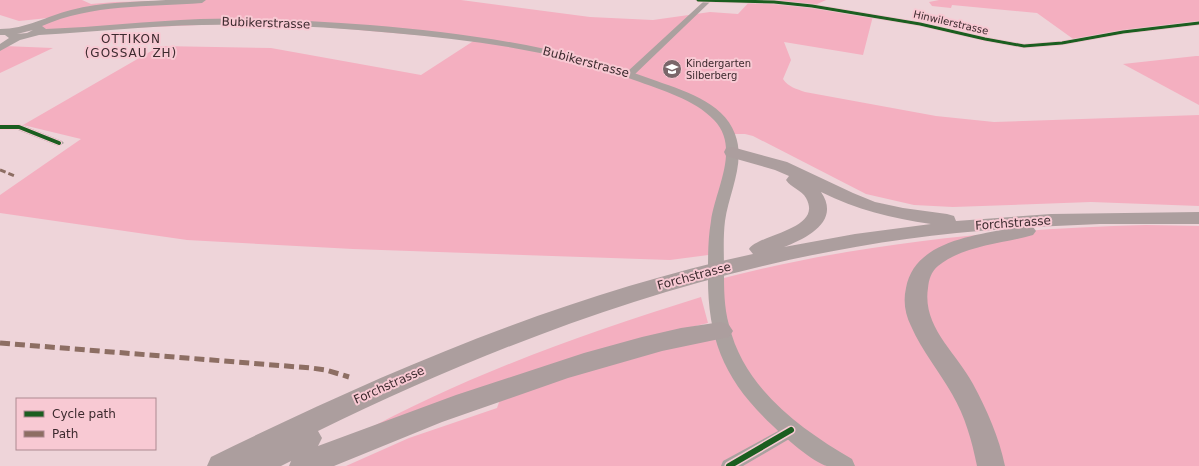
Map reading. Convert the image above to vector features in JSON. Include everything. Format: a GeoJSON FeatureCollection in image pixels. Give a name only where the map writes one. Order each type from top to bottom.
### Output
{"type":"FeatureCollection","features":[{"type":"Feature","properties":{"kind":"highway"},"geometry":{"type":"LineString","coordinates":[[732,157],[781,166],[846,197],[887,211],[933,218],[999,223]]}},
{"type":"Feature","properties":{"kind":"highway"},"geometry":{"type":"LineString","coordinates":[[692,276],[787,238],[808,227],[817,215],[818,206],[815,198],[800,183],[767,168],[732,157]]}},
{"type":"Feature","properties":{"kind":"highway","name":"Forchstrasse"},"geometry":{"type":"LineString","coordinates":[[221,466],[322,416],[448,359],[565,315],[692,276],[769,257],[841,243],[912,232],[999,223],[1114,218],[1199,218]]}},
{"type":"Feature","properties":{"kind":"highway","name":"Forchstrasse"},"geometry":{"type":"LineString","coordinates":[[253,466],[386,401],[483,359],[563,328],[671,293],[740,274],[842,252],[925,240],[1035,229],[1125,226],[1199,226]]}},
{"type":"Feature","properties":{"kind":"highway"},"geometry":{"type":"LineString","coordinates":[[991,466],[985,440],[974,412],[962,388],[929,339],[920,320],[915,304],[916,288],[920,274],[928,264],[947,252],[973,243],[1035,229]]}},
{"type":"Feature","properties":{"kind":"highway"},"geometry":{"type":"LineString","coordinates":[[303,466],[403,425],[504,388],[586,362],[675,338],[721,331]]}},
{"type":"Feature","properties":{"kind":"main road"},"geometry":{"type":"LineString","coordinates":[[0,32],[15,34],[36,29],[64,12],[91,4],[202,0]]}},
{"type":"Feature","properties":{"kind":"main road","name":"Bubikerstrasse"},"geometry":{"type":"LineString","coordinates":[[36,29],[203,22],[266,22],[314,24],[460,37],[512,44],[582,59],[630,74],[686,96],[714,114],[724,124],[729,134],[732,157],[719,214],[716,254],[716,297],[721,331],[731,357],[744,380],[766,407],[791,430],[844,466]]}},
{"type":"Feature","properties":{"kind":"main road"},"geometry":{"type":"LineString","coordinates":[[0,48],[15,34]]}},
{"type":"Feature","properties":{"kind":"street","name":"Hinwilerstrasse"},"geometry":{"type":"LineString","coordinates":[[698,0],[780,3],[812,6],[920,24],[1024,46],[1062,44],[1123,32],[1199,23]]}},
{"type":"Feature","properties":{"kind":"street"},"geometry":{"type":"LineString","coordinates":[[630,74],[686,24],[709,0]]}},
{"type":"Feature","properties":{"kind":"street"},"geometry":{"type":"LineString","coordinates":[[0,127],[19,128],[59,143]]}},
{"type":"Feature","properties":{"kind":"street"},"geometry":{"type":"LineString","coordinates":[[729,466],[791,430]]}},
{"type":"Feature","properties":{"kind":"shaded area"},"geometry":{"type":"Polygon","coordinates":[[[0,0],[82,0],[91,4],[202,0],[461,0],[590,17],[653,20],[710,12],[738,14],[751,0],[826,0],[813,6],[873,16],[863,55],[784,42],[791,60],[783,79],[790,86],[805,92],[936,116],[994,122],[1199,115],[1199,206],[1091,202],[953,207],[914,205],[866,194],[753,136],[745,134],[730,134],[716,254],[670,260],[353,249],[187,240],[0,213],[0,195],[81,139],[23,125],[160,46],[271,48],[421,75],[475,40],[266,22],[38,32],[39,27],[48,18],[19,21],[0,15],[0,0]]]}},
{"type":"Feature","properties":{"kind":"shaded area"},"geometry":{"type":"Polygon","coordinates":[[[939,0],[1199,0],[1199,23],[1138,30],[1076,41],[1037,13],[952,5],[951,8],[932,6],[929,2],[939,0]]]}},
{"type":"Feature","properties":{"kind":"shaded area"},"geometry":{"type":"Polygon","coordinates":[[[4,46],[53,48],[0,73],[0,48],[4,46]]]}},
{"type":"Feature","properties":{"kind":"shaded area"},"geometry":{"type":"Polygon","coordinates":[[[1196,56],[1199,56],[1199,105],[1123,64],[1196,56]]]}},
{"type":"Feature","properties":{"kind":"shaded area"},"geometry":{"type":"Polygon","coordinates":[[[1146,225],[1199,226],[1199,466],[346,466],[409,438],[497,408],[504,388],[721,331],[716,280],[822,256],[930,240],[1037,230],[1146,225]]]}},
{"type":"Feature","properties":{"kind":"shaded area"},"geometry":{"type":"Polygon","coordinates":[[[701,297],[708,323],[605,348],[354,437],[438,395],[524,358],[568,341],[701,297]]]}},
{"type":"Feature","properties":{"kind":"marked path"},"geometry":{"type":"LineString","coordinates":[[0,170],[15,176]]}},
{"type":"Feature","properties":{"kind":"marked path"},"geometry":{"type":"LineString","coordinates":[[0,343],[311,368],[326,370],[349,377]]}},
{"type":"Feature","properties":{"kind":"cycle path"},"geometry":{"type":"LineString","coordinates":[[698,0],[774,2],[812,6],[920,24],[985,39],[1024,46],[1062,43],[1123,32],[1199,23]]}},
{"type":"Feature","properties":{"kind":"cycle path"},"geometry":{"type":"LineString","coordinates":[[0,127],[19,127],[59,143]]}},
{"type":"Feature","properties":{"kind":"cycle path"},"geometry":{"type":"LineString","coordinates":[[729,466],[791,430]]}},
{"type":"Feature","properties":{"kind":"place","name":"Kindergarten Silberberg"},"geometry":{"type":"Point","coordinates":[672,69]}},
{"type":"Feature","properties":{"kind":"district","name":"OTTIKON (GOSSAU ZH)"},"geometry":{"type":"Point","coordinates":[131,46]}}]}
